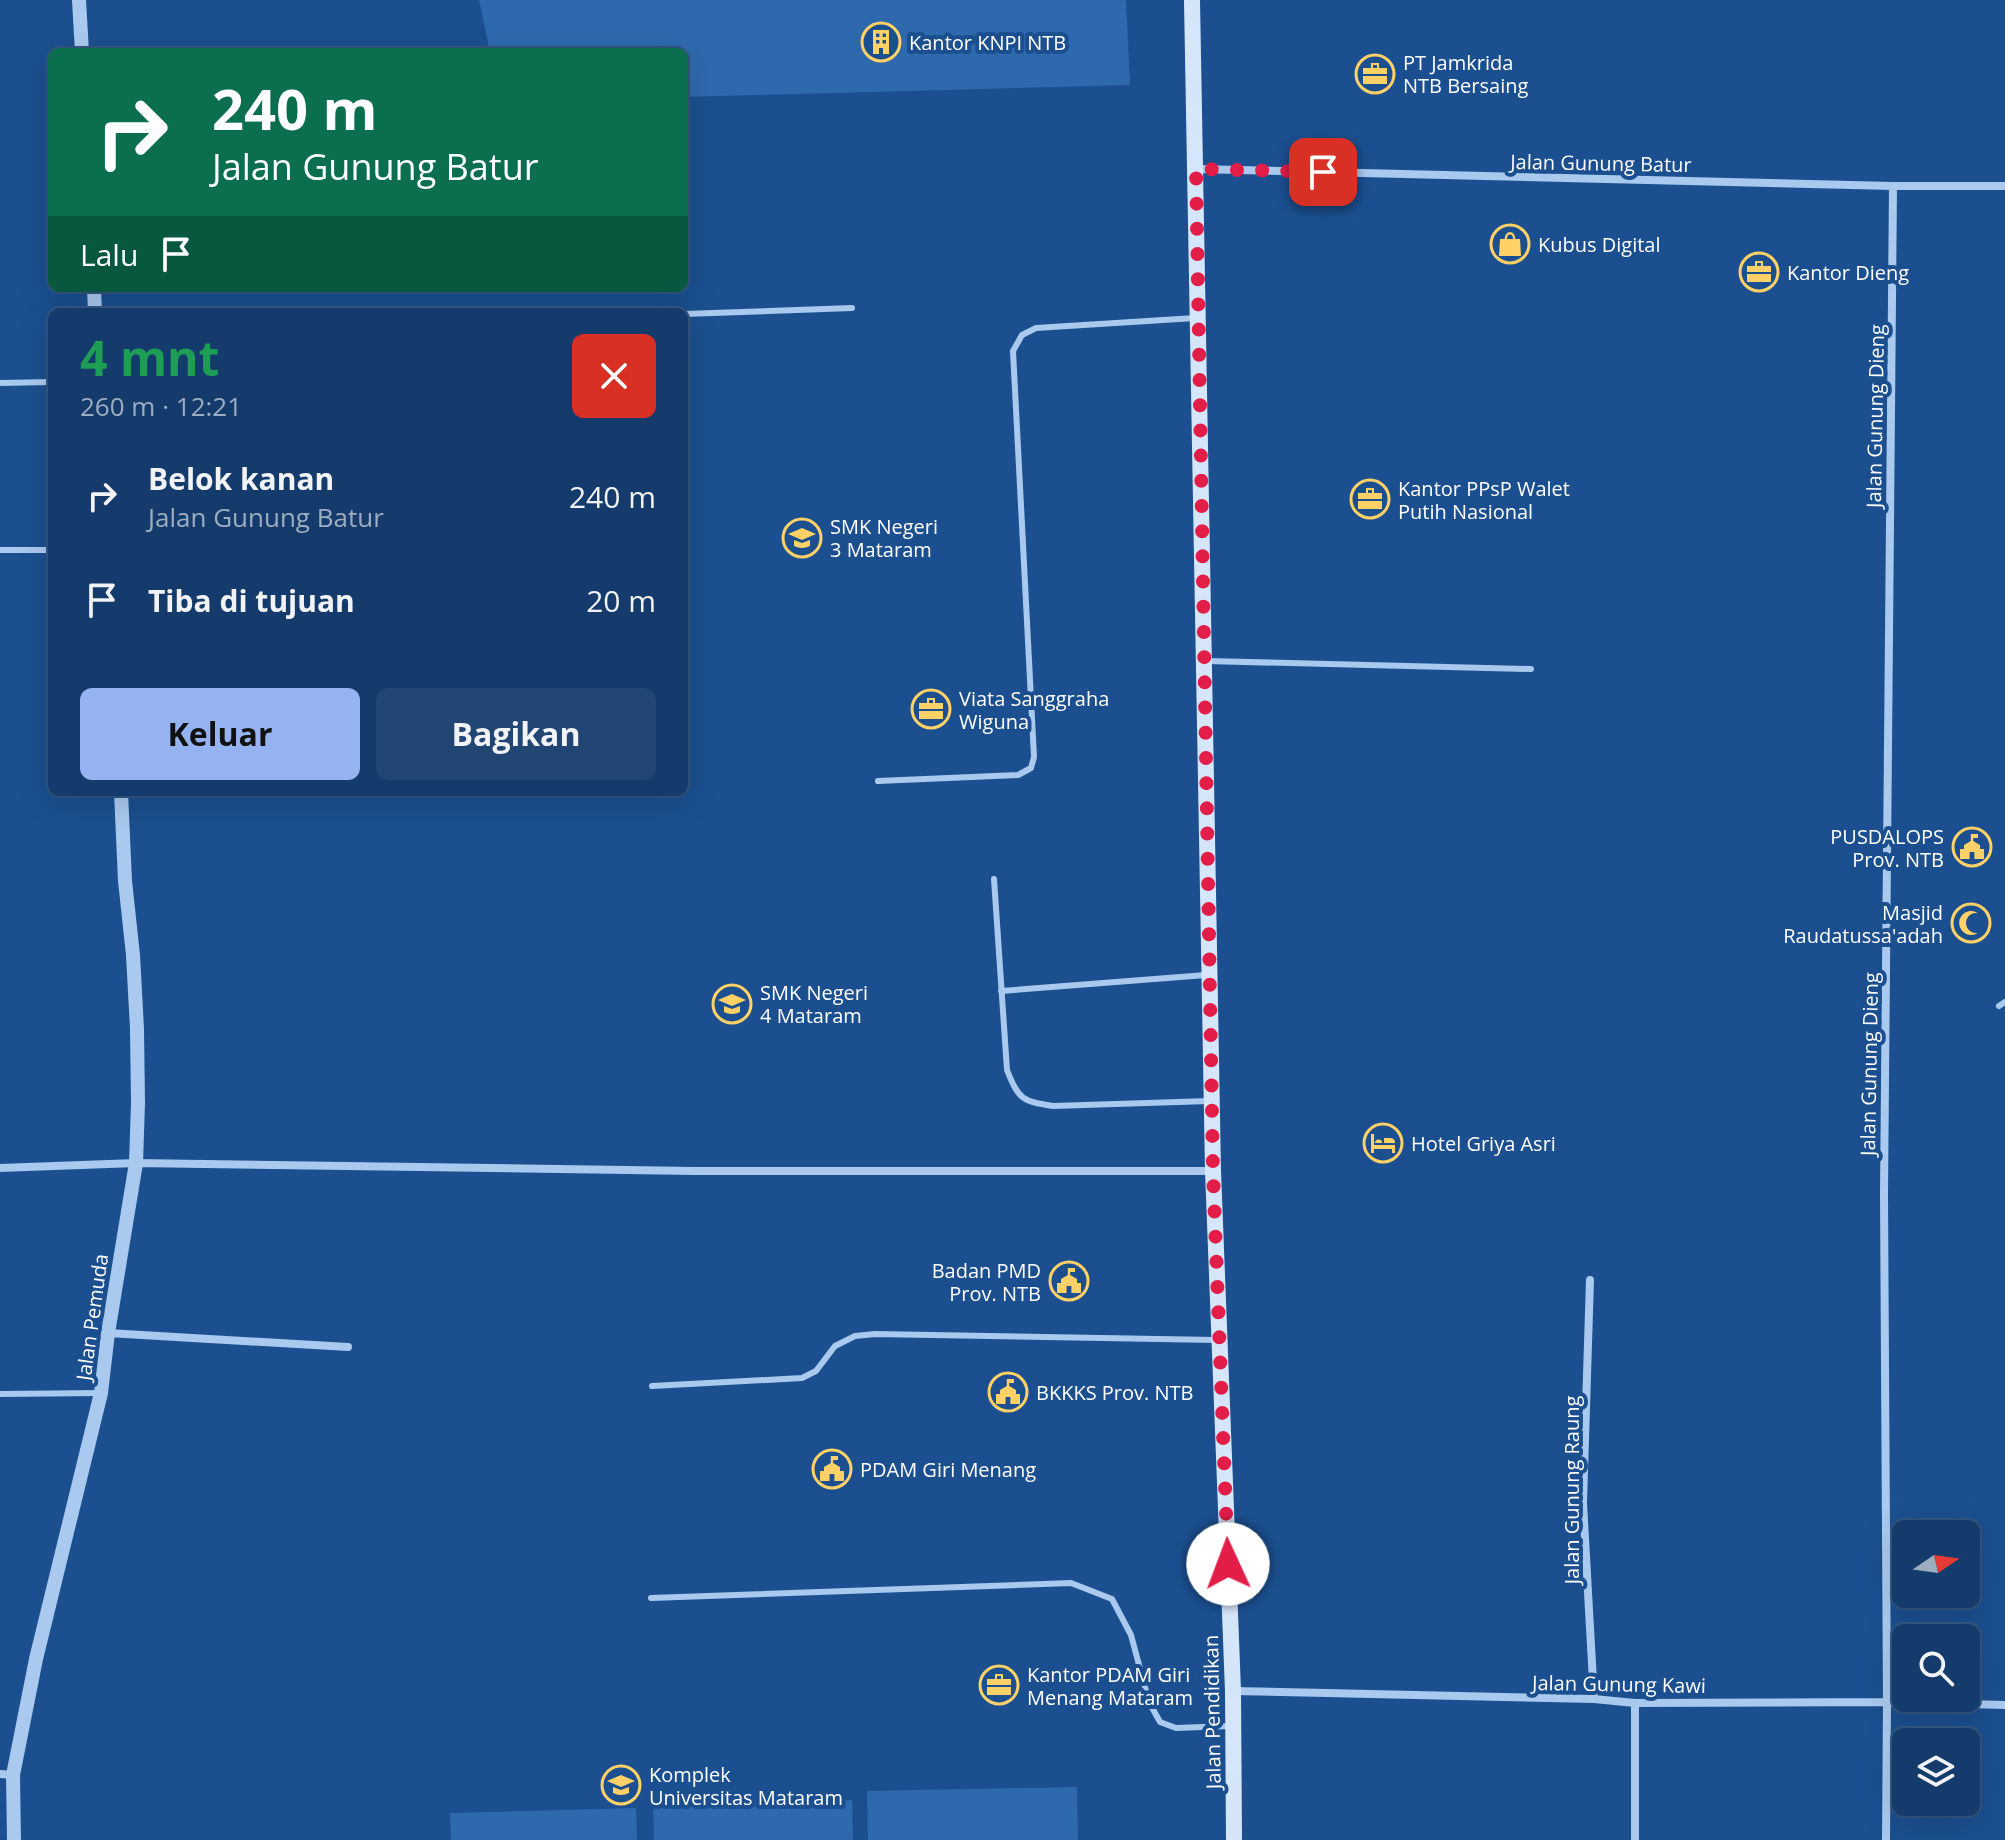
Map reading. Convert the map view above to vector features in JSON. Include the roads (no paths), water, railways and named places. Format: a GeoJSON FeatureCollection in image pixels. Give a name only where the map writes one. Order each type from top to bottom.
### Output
{"type":"FeatureCollection","features":[{"type":"Feature","properties":{"kind":"main road","name":"Jalan Pendidikan"},"geometry":{"type":"LineString","coordinates":[[1192,0],[1213,1171],[1233,1691],[1234,1840]]}},
{"type":"Feature","properties":{"kind":"street"},"geometry":{"type":"LineString","coordinates":[[79,0],[82,48]]}},
{"type":"Feature","properties":{"kind":"street","name":"Jalan Gunung Batur"},"geometry":{"type":"LineString","coordinates":[[1196,169],[2005,186]]}},
{"type":"Feature","properties":{"kind":"street","name":"Jalan Gunung Dieng"},"geometry":{"type":"LineString","coordinates":[[1886,1840],[1884,1194],[1893,186]]}},
{"type":"Feature","properties":{"kind":"street","name":"Jalan Pemuda"},"geometry":{"type":"LineString","coordinates":[[14,1840],[7,1774],[101,1393],[136,1163],[137,1029],[121,796]]}},
{"type":"Feature","properties":{"kind":"street"},"geometry":{"type":"LineString","coordinates":[[0,1168],[136,1163],[695,1171],[1213,1171]]}},
{"type":"Feature","properties":{"kind":"street","name":"Jalan Gunung Raung"},"geometry":{"type":"LineString","coordinates":[[1590,1280],[1583,1503],[1594,1699]]}},
{"type":"Feature","properties":{"kind":"street"},"geometry":{"type":"LineString","coordinates":[[108,1333],[348,1347]]}},
{"type":"Feature","properties":{"kind":"street","name":"Jalan Gunung Kawi"},"geometry":{"type":"LineString","coordinates":[[1233,1691],[1594,1699],[1635,1703],[2005,1705]]}},
{"type":"Feature","properties":{"kind":"street"},"geometry":{"type":"LineString","coordinates":[[1635,1703],[1635,1840]]}},
{"type":"Feature","properties":{"kind":"lane"},"geometry":{"type":"LineString","coordinates":[[688,314],[852,308]]}},
{"type":"Feature","properties":{"kind":"lane"},"geometry":{"type":"LineString","coordinates":[[878,781],[1018,775],[1031,768],[1034,757],[1013,351],[1022,335],[1036,328],[1198,318]]}},
{"type":"Feature","properties":{"kind":"lane"},"geometry":{"type":"LineString","coordinates":[[0,383],[48,382]]}},
{"type":"Feature","properties":{"kind":"lane"},"geometry":{"type":"LineString","coordinates":[[0,550],[48,550]]}},
{"type":"Feature","properties":{"kind":"lane"},"geometry":{"type":"LineString","coordinates":[[1204,661],[1531,669]]}},
{"type":"Feature","properties":{"kind":"lane"},"geometry":{"type":"LineString","coordinates":[[994,879],[1007,1070],[1016,1092],[1028,1102],[1053,1106],[1212,1101]]}},
{"type":"Feature","properties":{"kind":"lane"},"geometry":{"type":"LineString","coordinates":[[1001,991],[1210,975]]}},
{"type":"Feature","properties":{"kind":"lane"},"geometry":{"type":"LineString","coordinates":[[652,1386],[802,1378],[816,1371],[835,1346],[855,1336],[875,1334],[1220,1340]]}},
{"type":"Feature","properties":{"kind":"lane"},"geometry":{"type":"LineString","coordinates":[[0,1394],[101,1393]]}},
{"type":"Feature","properties":{"kind":"lane"},"geometry":{"type":"LineString","coordinates":[[651,1598],[1071,1583],[1112,1599],[1131,1635],[1149,1702],[1160,1722],[1176,1728],[1233,1726]]}},
{"type":"Feature","properties":{"kind":"place","name":"Kantor KNPI NTB"},"geometry":{"type":"Point","coordinates":[881,42]}},
{"type":"Feature","properties":{"kind":"place","name":"PT Jamkrida NTB Bersaing"},"geometry":{"type":"Point","coordinates":[1375,74]}},
{"type":"Feature","properties":{"kind":"place","name":"Kubus Digital"},"geometry":{"type":"Point","coordinates":[1510,244]}},
{"type":"Feature","properties":{"kind":"place","name":"Kantor Dieng"},"geometry":{"type":"Point","coordinates":[1759,272]}},
{"type":"Feature","properties":{"kind":"place","name":"Kantor PPsP Walet Putih Nasional"},"geometry":{"type":"Point","coordinates":[1370,499]}},
{"type":"Feature","properties":{"kind":"place","name":"SMK Negeri 3 Mataram"},"geometry":{"type":"Point","coordinates":[802,538]}},
{"type":"Feature","properties":{"kind":"place","name":"Viata Sanggraha Wiguna"},"geometry":{"type":"Point","coordinates":[931,709]}},
{"type":"Feature","properties":{"kind":"place","name":"PUSDALOPS Prov. NTB"},"geometry":{"type":"Point","coordinates":[1972,847]}},
{"type":"Feature","properties":{"kind":"place","name":"Masjid Raudatussa'adah"},"geometry":{"type":"Point","coordinates":[1971,923]}},
{"type":"Feature","properties":{"kind":"place","name":"SMK Negeri 4 Mataram"},"geometry":{"type":"Point","coordinates":[732,1004]}},
{"type":"Feature","properties":{"kind":"place","name":"Hotel Griya Asri"},"geometry":{"type":"Point","coordinates":[1383,1143]}},
{"type":"Feature","properties":{"kind":"place","name":"Badan PMD Prov. NTB"},"geometry":{"type":"Point","coordinates":[1069,1281]}},
{"type":"Feature","properties":{"kind":"place","name":"BKKKS Prov. NTB"},"geometry":{"type":"Point","coordinates":[1008,1392]}},
{"type":"Feature","properties":{"kind":"place","name":"PDAM Giri Menang"},"geometry":{"type":"Point","coordinates":[832,1469]}},
{"type":"Feature","properties":{"kind":"place","name":"Kantor PDAM Giri Menang Mataram"},"geometry":{"type":"Point","coordinates":[999,1685]}},
{"type":"Feature","properties":{"kind":"place","name":"Komplek Universitas Mataram"},"geometry":{"type":"Point","coordinates":[621,1785]}}]}
